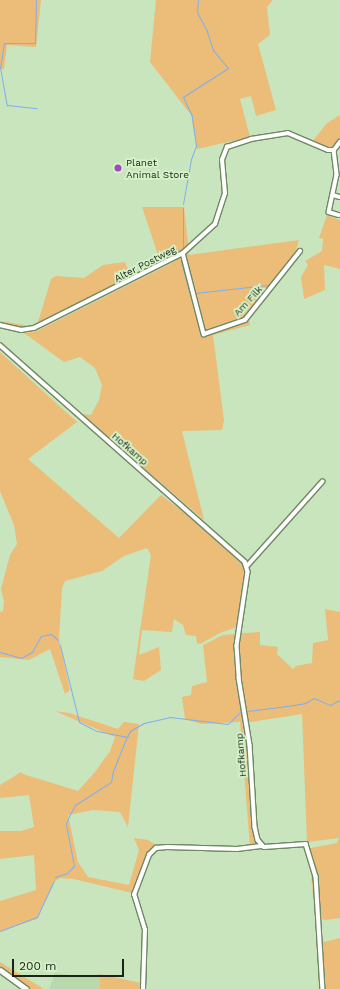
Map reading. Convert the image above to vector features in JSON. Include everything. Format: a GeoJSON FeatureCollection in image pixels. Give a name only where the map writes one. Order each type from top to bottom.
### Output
{"type":"FeatureCollection","features":[{"type":"Feature","properties":{"kind":"main road"},"geometry":{"type":"LineString","coordinates":[[0,970],[26,989]]}},
{"type":"Feature","properties":{"kind":"street","name":"Alter Postweg"},"geometry":{"type":"LineString","coordinates":[[0,325],[21,330],[34,328],[183,253],[215,224],[225,194],[222,160],[227,147],[251,139],[288,133],[328,150],[334,150]]}},
{"type":"Feature","properties":{"kind":"street"},"geometry":{"type":"LineString","coordinates":[[339,215],[329,212],[337,175],[334,150],[340,142]]}},
{"type":"Feature","properties":{"kind":"street"},"geometry":{"type":"LineString","coordinates":[[333,195],[340,197]]}},
{"type":"Feature","properties":{"kind":"street","name":"Am Filk"},"geometry":{"type":"LineString","coordinates":[[183,253],[204,334],[246,320],[300,251]]}},
{"type":"Feature","properties":{"kind":"street","name":"Hofkamp"},"geometry":{"type":"LineString","coordinates":[[0,345],[241,558],[247,566],[238,646],[239,678],[250,745],[255,827],[262,846]]}},
{"type":"Feature","properties":{"kind":"street"},"geometry":{"type":"LineString","coordinates":[[247,566],[322,482]]}},
{"type":"Feature","properties":{"kind":"street"},"geometry":{"type":"LineString","coordinates":[[142,989],[145,930],[134,895],[149,855],[156,848],[237,849],[262,846],[271,848],[306,844],[316,876],[323,989]]}},
{"type":"Feature","properties":{"kind":"shaded area"},"geometry":{"type":"Polygon","coordinates":[[[0,0],[41,0],[36,47],[7,45],[4,69],[0,69],[0,0]]]}},
{"type":"Feature","properties":{"kind":"shaded area"},"geometry":{"type":"Polygon","coordinates":[[[156,0],[273,0],[267,7],[270,35],[258,44],[276,110],[256,116],[251,96],[240,99],[250,137],[197,149],[191,115],[150,62],[156,0]]]}},
{"type":"Feature","properties":{"kind":"shaded area"},"geometry":{"type":"Polygon","coordinates":[[[340,115],[340,142],[334,150],[312,142],[327,123],[340,115]]]}},
{"type":"Feature","properties":{"kind":"shaded area"},"geometry":{"type":"Polygon","coordinates":[[[142,207],[184,207],[188,244],[185,250],[175,257],[160,261],[142,207]]]}},
{"type":"Feature","properties":{"kind":"shaded area"},"geometry":{"type":"Polygon","coordinates":[[[327,215],[340,220],[340,269],[324,265],[325,290],[304,299],[301,277],[308,265],[305,261],[322,251],[323,239],[319,238],[327,215]]]}},
{"type":"Feature","properties":{"kind":"shaded area"},"geometry":{"type":"Polygon","coordinates":[[[299,240],[294,257],[248,314],[250,325],[213,335],[224,420],[222,430],[182,431],[204,520],[81,414],[91,415],[99,400],[102,385],[95,368],[80,357],[64,362],[24,333],[37,331],[174,262],[188,251],[189,255],[299,240]]]}},
{"type":"Feature","properties":{"kind":"shaded area"},"geometry":{"type":"Polygon","coordinates":[[[125,262],[131,278],[57,315],[28,328],[0,323],[0,321],[31,326],[38,322],[51,279],[56,276],[84,278],[103,265],[125,262]]]}},
{"type":"Feature","properties":{"kind":"shaded area"},"geometry":{"type":"Polygon","coordinates":[[[0,352],[77,422],[28,459],[119,538],[161,495],[201,525],[245,566],[238,627],[222,632],[200,644],[197,643],[196,636],[186,635],[183,625],[174,619],[172,632],[142,630],[139,655],[159,647],[161,670],[144,681],[133,679],[151,555],[147,548],[124,556],[102,571],[65,581],[62,588],[59,639],[70,690],[65,694],[50,649],[29,660],[0,657],[0,612],[3,611],[4,601],[1,589],[10,555],[17,544],[14,525],[0,491],[0,352]]]}},
{"type":"Feature","properties":{"kind":"shaded area"},"geometry":{"type":"Polygon","coordinates":[[[325,609],[340,612],[340,918],[326,920],[315,917],[311,873],[305,849],[337,843],[339,838],[307,842],[302,714],[244,723],[257,843],[250,846],[240,722],[201,724],[185,719],[182,697],[191,695],[192,686],[207,682],[203,645],[223,635],[260,632],[260,645],[278,647],[277,654],[293,669],[296,666],[312,663],[313,643],[328,640],[325,609]]]}},
{"type":"Feature","properties":{"kind":"shaded area"},"geometry":{"type":"Polygon","coordinates":[[[55,711],[69,713],[118,729],[124,722],[139,724],[128,827],[120,812],[93,810],[68,815],[78,862],[88,877],[129,885],[139,850],[134,838],[148,840],[156,845],[148,853],[132,893],[74,879],[60,878],[54,882],[37,919],[0,931],[0,901],[36,890],[34,855],[0,859],[0,831],[21,831],[34,827],[29,795],[0,798],[0,785],[21,772],[23,774],[78,791],[95,772],[110,751],[115,737],[55,711]]]}},
{"type":"Feature","properties":{"kind":"shaded area"},"geometry":{"type":"Polygon","coordinates":[[[316,938],[324,942],[340,938],[340,989],[319,989],[316,938]]]}},
{"type":"Feature","properties":{"kind":"shaded area"},"geometry":{"type":"Polygon","coordinates":[[[0,962],[44,989],[31,989],[0,966],[0,962]]]}},
{"type":"Feature","properties":{"kind":"shaded area"},"geometry":{"type":"Polygon","coordinates":[[[55,973],[86,977],[99,974],[100,989],[49,989],[55,973]]]}},
{"type":"Feature","properties":{"kind":"shaded area"},"geometry":{"type":"Polygon","coordinates":[[[99,974],[141,983],[140,989],[100,989],[99,974]]]}},
{"type":"Feature","properties":{"kind":"waterway"},"geometry":{"type":"LineString","coordinates":[[36,0],[35,43],[4,43],[0,67],[7,105],[37,108]]}},
{"type":"Feature","properties":{"kind":"waterway"},"geometry":{"type":"LineString","coordinates":[[183,204],[191,159],[196,146],[192,116],[183,97],[228,68],[213,50],[207,31],[197,12],[198,0]]}},
{"type":"Feature","properties":{"kind":"waterway"},"geometry":{"type":"LineString","coordinates":[[183,208],[183,250]]}},
{"type":"Feature","properties":{"kind":"waterway"},"geometry":{"type":"LineString","coordinates":[[181,261],[190,294]]}},
{"type":"Feature","properties":{"kind":"waterway"},"geometry":{"type":"LineString","coordinates":[[195,293],[267,285]]}},
{"type":"Feature","properties":{"kind":"waterway"},"geometry":{"type":"LineString","coordinates":[[0,652],[21,658],[32,652],[41,636],[51,634],[58,640]]}},
{"type":"Feature","properties":{"kind":"waterway"},"geometry":{"type":"LineString","coordinates":[[60,645],[79,722],[97,731],[127,737],[130,731],[144,723],[170,717],[228,724],[240,712]]}},
{"type":"Feature","properties":{"kind":"waterway"},"geometry":{"type":"LineString","coordinates":[[247,711],[305,703],[314,698],[330,705],[340,700]]}},
{"type":"Feature","properties":{"kind":"waterway"},"geometry":{"type":"LineString","coordinates":[[55,877],[67,873],[74,866],[66,824],[69,816],[75,805],[111,782],[113,771],[127,737]]}},
{"type":"Feature","properties":{"kind":"waterway"},"geometry":{"type":"LineString","coordinates":[[0,931],[37,917],[54,881]]}},
{"type":"Feature","properties":{"kind":"place","name":"Planet Animal Store"},"geometry":{"type":"Point","coordinates":[118,168]}}]}
